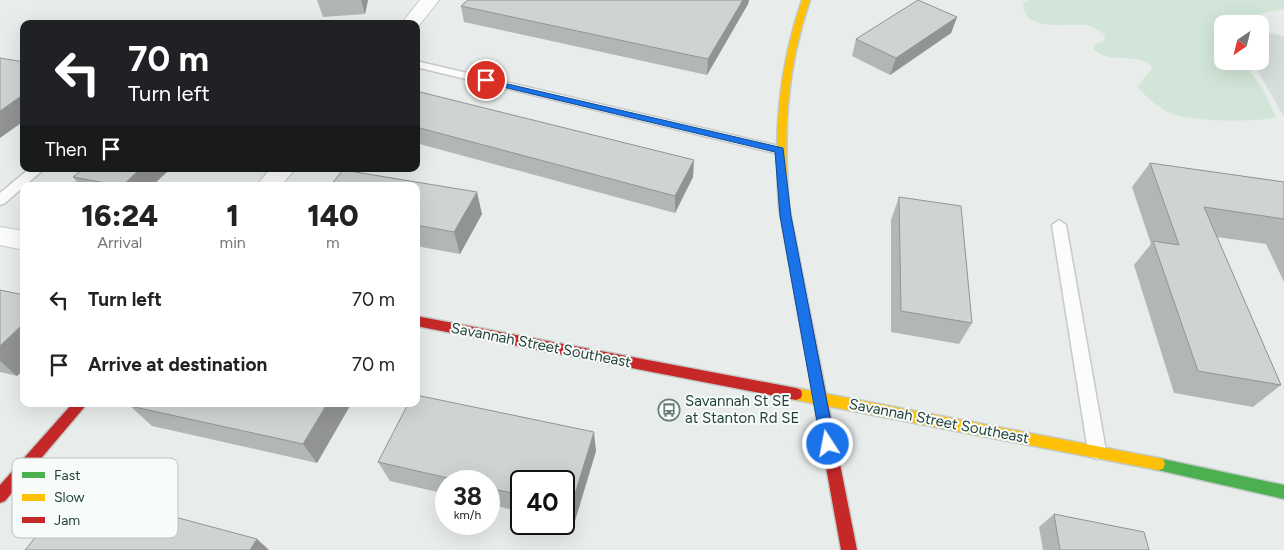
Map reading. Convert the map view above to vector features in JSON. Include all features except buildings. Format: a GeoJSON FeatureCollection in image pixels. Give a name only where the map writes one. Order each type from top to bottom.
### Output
{"type":"FeatureCollection","features":[{"type":"Feature","properties":{"kind":"street"},"geometry":{"type":"LineString","coordinates":[[413,20],[430,0]]}},
{"type":"Feature","properties":{"kind":"street"},"geometry":{"type":"LineString","coordinates":[[806,0],[797,21],[788,57],[781,109],[780,150],[785,216],[849,550]]}},
{"type":"Feature","properties":{"kind":"street"},"geometry":{"type":"LineString","coordinates":[[272,182],[281,172]]}},
{"type":"Feature","properties":{"kind":"street"},"geometry":{"type":"LineString","coordinates":[[0,236],[20,240]]}},
{"type":"Feature","properties":{"kind":"street","name":"Savannah Street Southeast"},"geometry":{"type":"LineString","coordinates":[[420,321],[1097,451],[1284,492]]}},
{"type":"Feature","properties":{"kind":"street"},"geometry":{"type":"LineString","coordinates":[[33,458],[77,407]]}},
{"type":"Feature","properties":{"kind":"street"},"geometry":{"type":"LineString","coordinates":[[0,496],[12,482]]}},
{"type":"Feature","properties":{"kind":"lane"},"geometry":{"type":"LineString","coordinates":[[420,65],[780,150]]}},
{"type":"Feature","properties":{"kind":"lane"},"geometry":{"type":"LineString","coordinates":[[21,182],[33,172]]}},
{"type":"Feature","properties":{"kind":"lane"},"geometry":{"type":"LineString","coordinates":[[0,200],[20,183]]}},
{"type":"Feature","properties":{"kind":"lane"},"geometry":{"type":"LineString","coordinates":[[1059,224],[1097,451]]}},
{"type":"Feature","properties":{"kind":"shaded area"},"geometry":{"type":"Polygon","coordinates":[[[1269,33],[1284,36],[1284,117],[1257,70],[1269,70],[1269,33]]]}},
{"type":"Feature","properties":{"kind":"green space"},"geometry":{"type":"Polygon","coordinates":[[[1029,0],[1284,0],[1284,9],[1256,15],[1214,15],[1214,70],[1249,70],[1263,89],[1276,117],[1254,120],[1197,119],[1169,113],[1154,103],[1137,87],[1152,68],[1151,65],[1136,59],[1105,56],[1098,53],[1093,48],[1095,44],[1105,40],[1104,34],[1098,30],[1085,25],[1048,25],[1039,23],[1025,13],[1023,4],[1029,0]]]}},
{"type":"Feature","properties":{"kind":"traffic: fast"},"geometry":{"type":"LineString","coordinates":[[1158,464],[1284,492]]}},
{"type":"Feature","properties":{"kind":"traffic: slow"},"geometry":{"type":"LineString","coordinates":[[784,207],[781,154],[783,102],[791,51],[797,25],[806,0]]}},
{"type":"Feature","properties":{"kind":"traffic: slow"},"geometry":{"type":"LineString","coordinates":[[796,394],[1158,464]]}},
{"type":"Feature","properties":{"kind":"traffic: jam"},"geometry":{"type":"LineString","coordinates":[[784,207],[849,550]]}},
{"type":"Feature","properties":{"kind":"traffic: jam"},"geometry":{"type":"LineString","coordinates":[[420,322],[796,394]]}},
{"type":"Feature","properties":{"kind":"traffic: jam"},"geometry":{"type":"LineString","coordinates":[[33,458],[77,407]]}},
{"type":"Feature","properties":{"kind":"traffic: jam"},"geometry":{"type":"LineString","coordinates":[[0,496],[12,482]]}},
{"type":"Feature","properties":{"kind":"place","name":"Savannah St SE at Stanton Rd SE"},"geometry":{"type":"Point","coordinates":[669,410]}},
{"type":"Feature","properties":{"kind":"route"},"geometry":{"type":"LineString","coordinates":[[486,80],[780,150],[780,172],[785,216],[828,444]]}}]}
